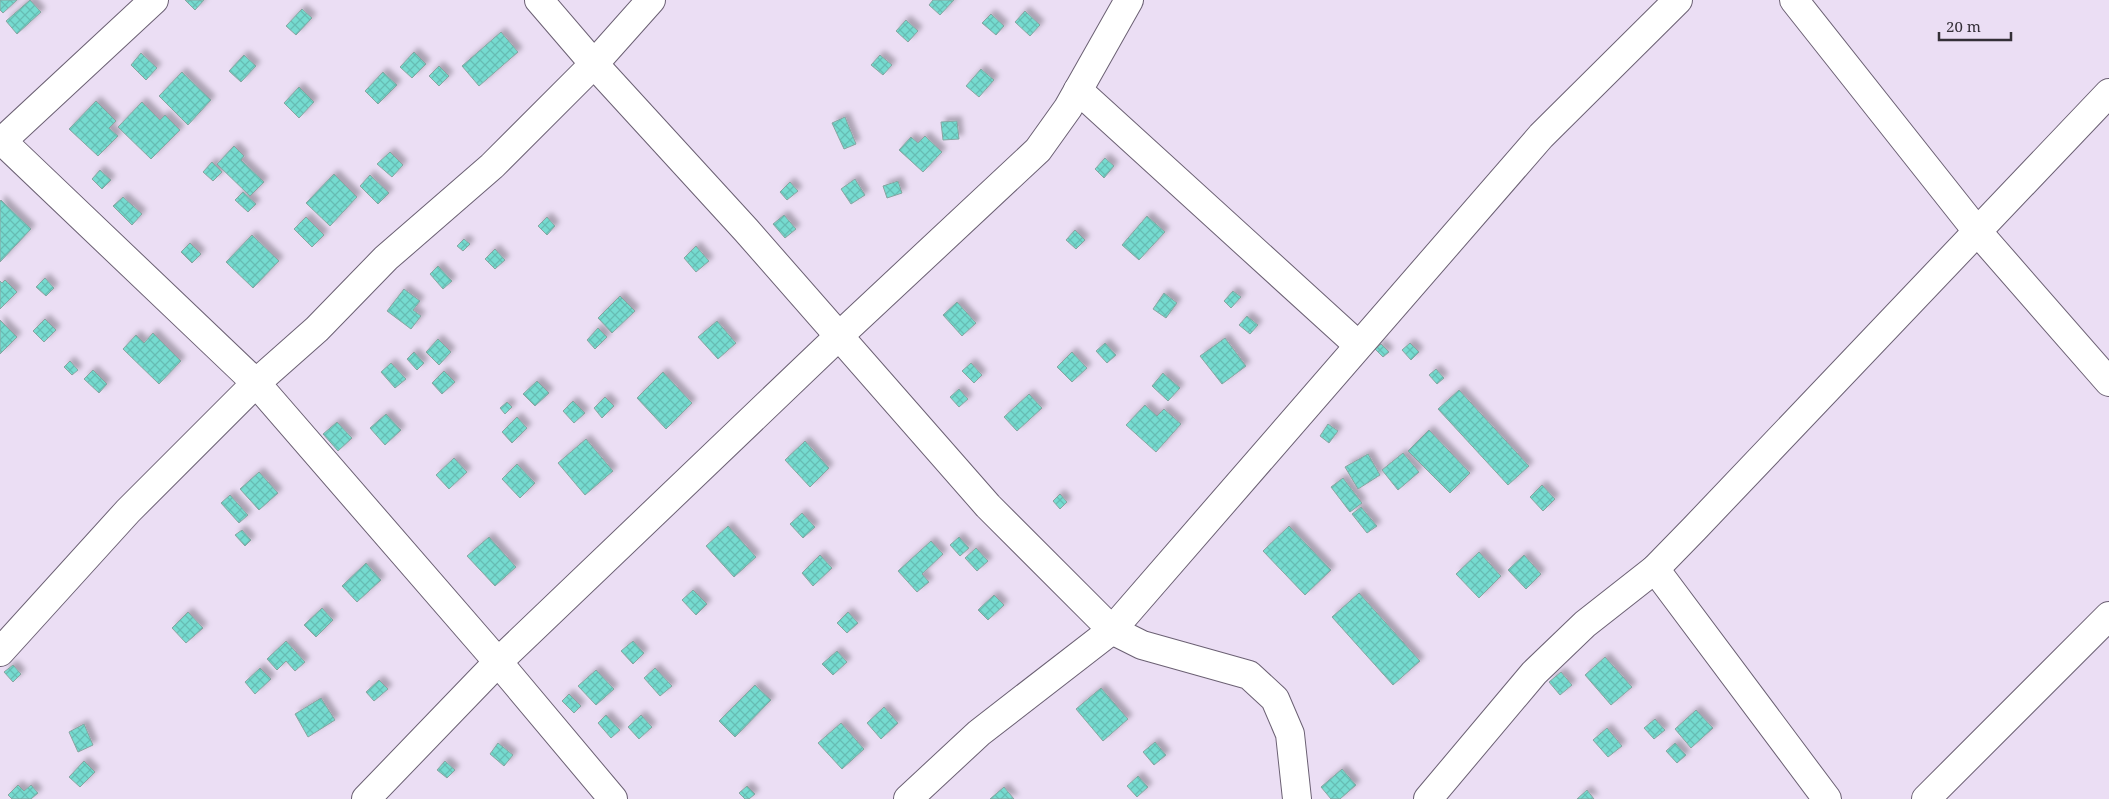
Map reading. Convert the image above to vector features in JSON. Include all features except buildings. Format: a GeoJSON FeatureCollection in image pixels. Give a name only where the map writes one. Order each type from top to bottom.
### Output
{"type":"FeatureCollection","features":[{"type":"Feature","properties":{"kind":"street"},"geometry":{"type":"LineString","coordinates":[[154,0],[0,141],[125,256],[256,383],[498,662],[613,799]]}},
{"type":"Feature","properties":{"kind":"street"},"geometry":{"type":"LineString","coordinates":[[539,0],[594,64],[746,230],[988,506],[1112,630],[1142,645],[1249,675],[1275,700],[1290,734],[1297,799]]}},
{"type":"Feature","properties":{"kind":"street"},"geometry":{"type":"LineString","coordinates":[[0,652],[128,511],[256,383],[316,328],[386,258],[492,166],[594,64],[652,0]]}},
{"type":"Feature","properties":{"kind":"street"},"geometry":{"type":"LineString","coordinates":[[366,799],[498,662],[839,336],[1038,150],[1068,108],[1129,0]]}},
{"type":"Feature","properties":{"kind":"street"},"geometry":{"type":"LineString","coordinates":[[908,799],[979,733],[1112,630],[1541,136],[1678,0]]}},
{"type":"Feature","properties":{"kind":"street"},"geometry":{"type":"LineString","coordinates":[[1794,0],[1977,231],[2109,382]]}},
{"type":"Feature","properties":{"kind":"street"},"geometry":{"type":"LineString","coordinates":[[1078,90],[1358,346]]}},
{"type":"Feature","properties":{"kind":"street"},"geometry":{"type":"LineString","coordinates":[[1428,799],[1534,673],[1585,624],[1655,569],[2109,93]]}},
{"type":"Feature","properties":{"kind":"street"},"geometry":{"type":"LineString","coordinates":[[1655,569],[1828,799]]}},
{"type":"Feature","properties":{"kind":"street"},"geometry":{"type":"LineString","coordinates":[[1926,799],[2109,616]]}}]}
